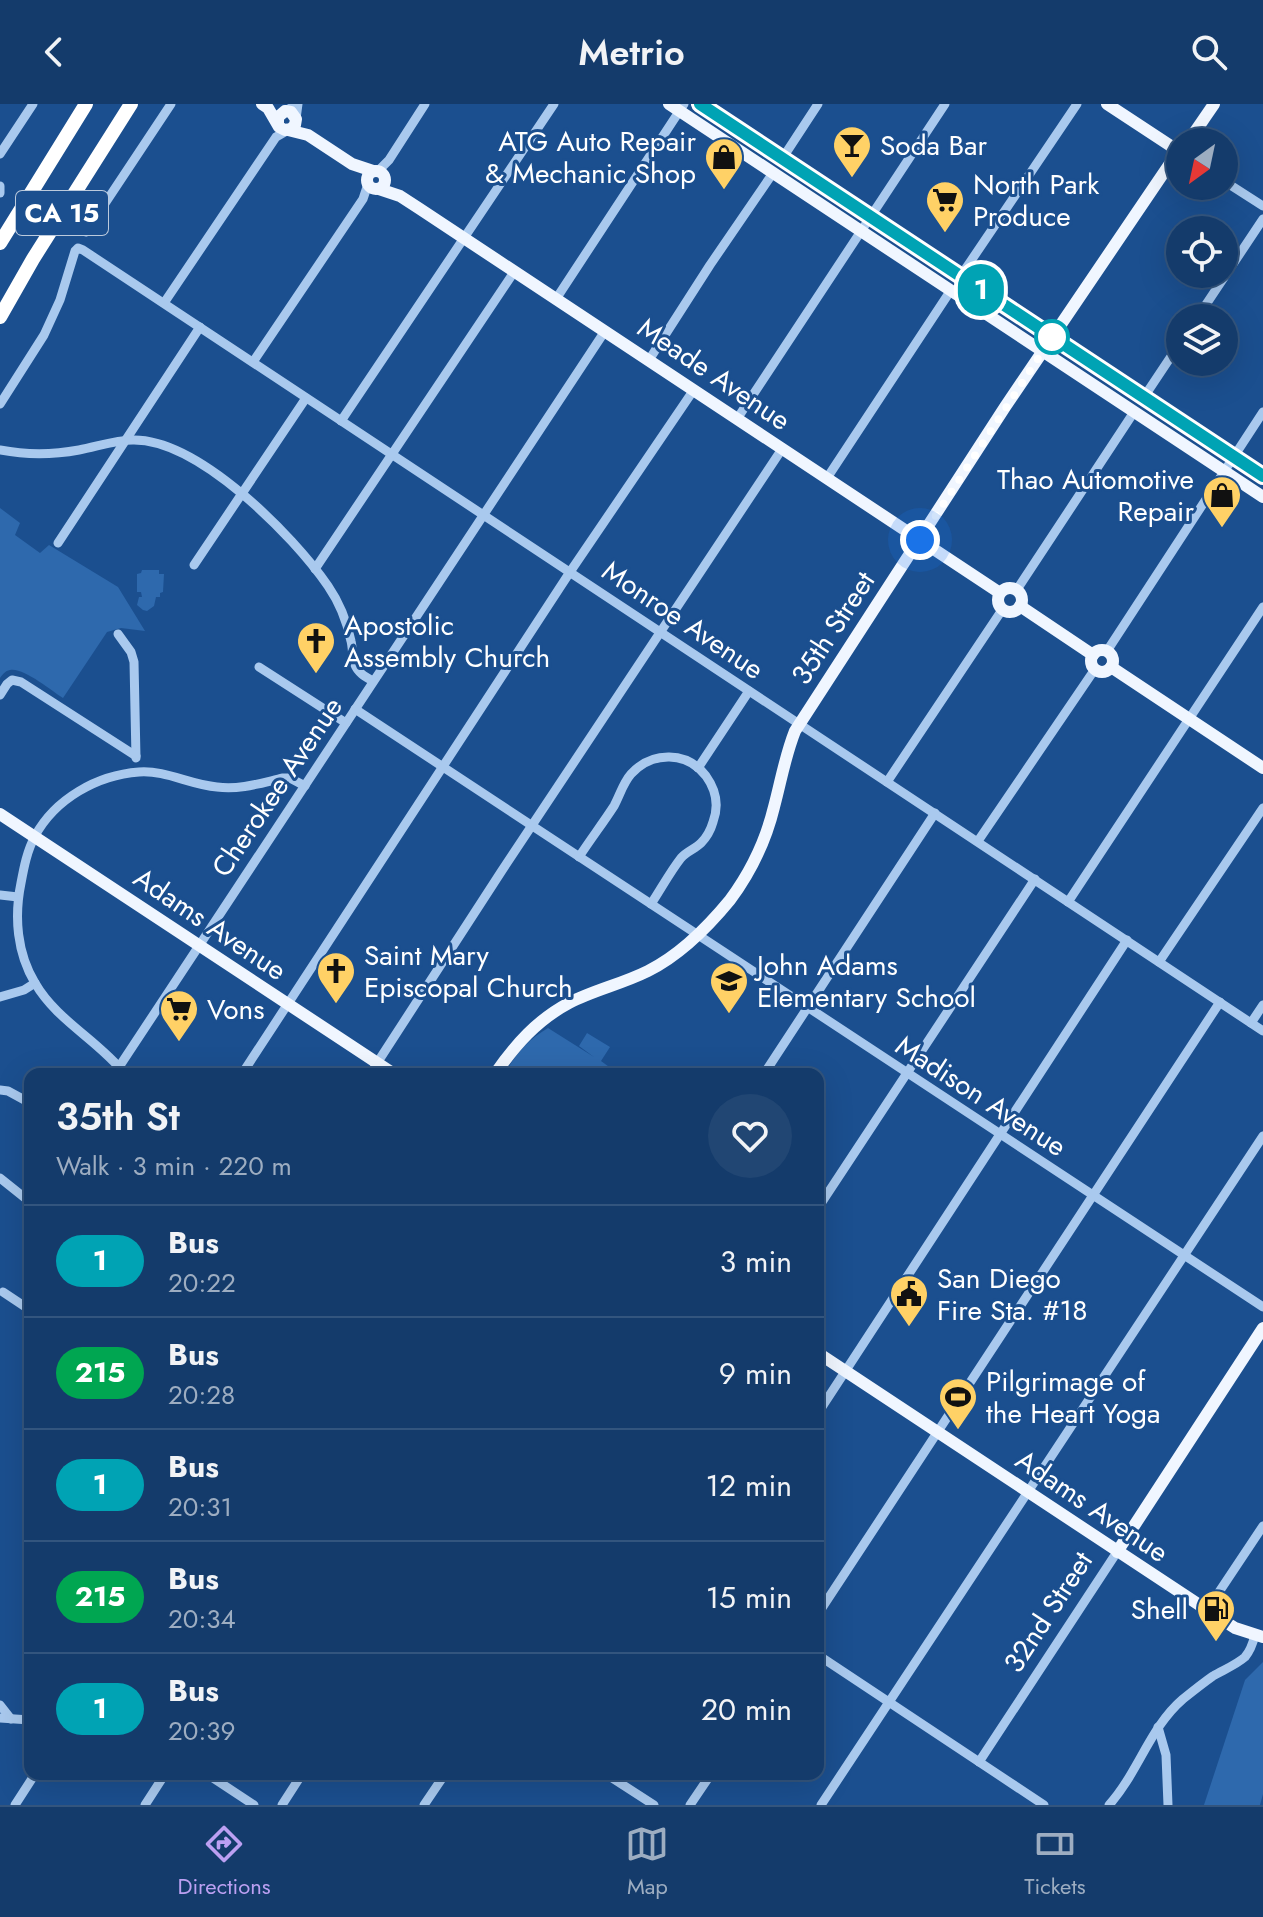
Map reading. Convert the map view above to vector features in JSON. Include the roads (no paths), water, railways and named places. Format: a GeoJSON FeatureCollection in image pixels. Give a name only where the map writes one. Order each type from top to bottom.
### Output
{"type":"FeatureCollection","features":[{"type":"Feature","properties":{"kind":"highway","name":"CA 15"},"geometry":{"type":"LineString","coordinates":[[0,243],[86,104]]}},
{"type":"Feature","properties":{"kind":"highway","name":"CA 15"},"geometry":{"type":"LineString","coordinates":[[0,317],[33,259],[131,106]]}},
{"type":"Feature","properties":{"kind":"main road"},"geometry":{"type":"LineString","coordinates":[[700,104],[1263,476]]}},
{"type":"Feature","properties":{"kind":"main road"},"geometry":{"type":"LineString","coordinates":[[1107,104],[1166,143]]}},
{"type":"Feature","properties":{"kind":"main road"},"geometry":{"type":"LineString","coordinates":[[1198,128],[1214,104]]}},
{"type":"Feature","properties":{"kind":"main road","name":"Meade Avenue"},"geometry":{"type":"LineString","coordinates":[[265,106],[285,111],[278,117],[285,127]]}},
{"type":"Feature","properties":{"kind":"main road","name":"Meade Avenue"},"geometry":{"type":"LineString","coordinates":[[265,106],[285,127],[308,135],[1000,593]]}},
{"type":"Feature","properties":{"kind":"main road"},"geometry":{"type":"LineString","coordinates":[[677,106],[773,173],[1263,497]]}},
{"type":"Feature","properties":{"kind":"main road","name":"35th Street"},"geometry":{"type":"LineString","coordinates":[[499,1068],[518,1042],[535,1026],[568,1004],[648,971],[671,957],[698,935],[731,898],[760,849],[788,748],[799,724],[1052,337],[1166,169]]}},
{"type":"Feature","properties":{"kind":"main road"},"geometry":{"type":"LineString","coordinates":[[1007,589],[1016,591],[1021,596],[1020,606],[1013,612],[1002,610],[998,603],[1000,593],[1007,589]]}},
{"type":"Feature","properties":{"kind":"main road"},"geometry":{"type":"LineString","coordinates":[[1020,606],[1093,655]]}},
{"type":"Feature","properties":{"kind":"main road"},"geometry":{"type":"LineString","coordinates":[[1099,650],[1107,651],[1112,656],[1111,667],[1105,672],[1095,669],[1091,663],[1093,655],[1099,650]]}},
{"type":"Feature","properties":{"kind":"main road"},"geometry":{"type":"LineString","coordinates":[[1111,667],[1263,768]]}},
{"type":"Feature","properties":{"kind":"main road","name":"Adams Avenue"},"geometry":{"type":"LineString","coordinates":[[0,814],[288,1005],[373,1068]]}},
{"type":"Feature","properties":{"kind":"main road","name":"32nd Street"},"geometry":{"type":"LineString","coordinates":[[1117,1552],[1263,1328]]}},
{"type":"Feature","properties":{"kind":"main road","name":"Adams Avenue"},"geometry":{"type":"LineString","coordinates":[[824,1357],[1235,1628],[1259,1636]]}},
{"type":"Feature","properties":{"kind":"street"},"geometry":{"type":"LineString","coordinates":[[0,154],[33,104]]}},
{"type":"Feature","properties":{"kind":"street"},"geometry":{"type":"LineString","coordinates":[[86,232],[171,104]]}},
{"type":"Feature","properties":{"kind":"street"},"geometry":{"type":"LineString","coordinates":[[253,362],[425,104]]}},
{"type":"Feature","properties":{"kind":"street"},"geometry":{"type":"LineString","coordinates":[[341,421],[554,104]]}},
{"type":"Feature","properties":{"kind":"street"},"geometry":{"type":"LineString","coordinates":[[782,159],[818,104]]}},
{"type":"Feature","properties":{"kind":"street"},"geometry":{"type":"LineString","coordinates":[[737,419],[945,104]]}},
{"type":"Feature","properties":{"kind":"street"},"geometry":{"type":"LineString","coordinates":[[960,277],[1077,104]]}},
{"type":"Feature","properties":{"kind":"street"},"geometry":{"type":"LineString","coordinates":[[556,299],[677,106]]}},
{"type":"Feature","properties":{"kind":"street"},"geometry":{"type":"LineString","coordinates":[[164,303],[285,127]]}},
{"type":"Feature","properties":{"kind":"street"},"geometry":{"type":"LineString","coordinates":[[649,360],[773,173]]}},
{"type":"Feature","properties":{"kind":"street"},"geometry":{"type":"LineString","coordinates":[[0,186],[0,193]]}},
{"type":"Feature","properties":{"kind":"street"},"geometry":{"type":"LineString","coordinates":[[1238,190],[1263,206]]}},
{"type":"Feature","properties":{"kind":"street"},"geometry":{"type":"LineString","coordinates":[[1206,304],[1263,219]]}},
{"type":"Feature","properties":{"kind":"street","name":"Monroe Avenue"},"geometry":{"type":"LineString","coordinates":[[0,404],[44,335],[78,248],[1263,1031]]}},
{"type":"Feature","properties":{"kind":"street"},"geometry":{"type":"LineString","coordinates":[[315,569],[514,272]]}},
{"type":"Feature","properties":{"kind":"street"},"geometry":{"type":"LineString","coordinates":[[827,478],[951,290]]}},
{"type":"Feature","properties":{"kind":"street"},"geometry":{"type":"LineString","coordinates":[[58,543],[200,327]]}},
{"type":"Feature","properties":{"kind":"street","name":"Cherokee Avenue"},"geometry":{"type":"LineString","coordinates":[[123,1068],[198,945],[605,331]]}},
{"type":"Feature","properties":{"kind":"street"},"geometry":{"type":"LineString","coordinates":[[1144,397],[1166,364]]}},
{"type":"Feature","properties":{"kind":"street"},"geometry":{"type":"LineString","coordinates":[[246,1068],[570,572],[693,391]]}},
{"type":"Feature","properties":{"kind":"street"},"geometry":{"type":"LineString","coordinates":[[194,565],[306,398]]}},
{"type":"Feature","properties":{"kind":"street"},"geometry":{"type":"LineString","coordinates":[[1016,591],[1134,412]]}},
{"type":"Feature","properties":{"kind":"street"},"geometry":{"type":"LineString","coordinates":[[1107,651],[1263,412]]}},
{"type":"Feature","properties":{"kind":"street"},"geometry":{"type":"LineString","coordinates":[[0,450],[61,453],[133,440],[159,445],[215,472],[282,530],[315,569],[341,610],[359,672],[373,681]]}},
{"type":"Feature","properties":{"kind":"street"},"geometry":{"type":"LineString","coordinates":[[375,1068],[782,449]]}},
{"type":"Feature","properties":{"kind":"street"},"geometry":{"type":"LineString","coordinates":[[1068,902],[1263,607]]}},
{"type":"Feature","properties":{"kind":"street"},"geometry":{"type":"LineString","coordinates":[[887,782],[1002,610]]}},
{"type":"Feature","properties":{"kind":"street"},"geometry":{"type":"LineString","coordinates":[[118,634],[134,662],[138,772]]}},
{"type":"Feature","properties":{"kind":"street"},"geometry":{"type":"LineString","coordinates":[[259,667],[346,723]]}},
{"type":"Feature","properties":{"kind":"street"},"geometry":{"type":"LineString","coordinates":[[978,841],[1095,669]]}},
{"type":"Feature","properties":{"kind":"street"},"geometry":{"type":"LineString","coordinates":[[0,695],[12,680],[21,682],[136,756]]}},
{"type":"Feature","properties":{"kind":"street"},"geometry":{"type":"LineString","coordinates":[[698,768],[749,691]]}},
{"type":"Feature","properties":{"kind":"street","name":"Madison Avenue"},"geometry":{"type":"LineString","coordinates":[[355,709],[1263,1307]]}},
{"type":"Feature","properties":{"kind":"street"},"geometry":{"type":"LineString","coordinates":[[579,857],[615,804],[631,773],[645,762],[671,756],[698,768],[715,792],[717,808],[713,825],[701,843],[681,858],[651,904]]}},
{"type":"Feature","properties":{"kind":"street"},"geometry":{"type":"LineString","coordinates":[[120,1068],[54,1008],[35,983],[23,954],[18,932],[18,897],[34,837],[53,812],[77,791],[100,781],[138,772],[170,775],[217,787],[250,786],[283,778],[305,786]]}},
{"type":"Feature","properties":{"kind":"street"},"geometry":{"type":"LineString","coordinates":[[1159,962],[1263,808]]}},
{"type":"Feature","properties":{"kind":"street"},"geometry":{"type":"LineString","coordinates":[[768,1068],[935,813]]}},
{"type":"Feature","properties":{"kind":"street"},"geometry":{"type":"LineString","coordinates":[[824,1199],[1035,879]]}},
{"type":"Feature","properties":{"kind":"street"},"geometry":{"type":"LineString","coordinates":[[0,895],[18,897]]}},
{"type":"Feature","properties":{"kind":"street"},"geometry":{"type":"LineString","coordinates":[[824,1404],[1127,940]]}},
{"type":"Feature","properties":{"kind":"street"},"geometry":{"type":"LineString","coordinates":[[0,997],[24,990],[35,983]]}},
{"type":"Feature","properties":{"kind":"street"},"geometry":{"type":"LineString","coordinates":[[824,1605],[1220,1002]]}},
{"type":"Feature","properties":{"kind":"street"},"geometry":{"type":"LineString","coordinates":[[1251,1023],[1263,1005]]}},
{"type":"Feature","properties":{"kind":"street"},"geometry":{"type":"LineString","coordinates":[[0,1090],[24,1100]]}},
{"type":"Feature","properties":{"kind":"street"},"geometry":{"type":"LineString","coordinates":[[821,1805],[1263,1136]]}},
{"type":"Feature","properties":{"kind":"street"},"geometry":{"type":"LineString","coordinates":[[0,1178],[24,1197]]}},
{"type":"Feature","properties":{"kind":"street"},"geometry":{"type":"LineString","coordinates":[[3,1292],[24,1306]]}},
{"type":"Feature","properties":{"kind":"street"},"geometry":{"type":"LineString","coordinates":[[1207,1610],[1263,1526]]}},
{"type":"Feature","properties":{"kind":"street","name":"32nd Street"},"geometry":{"type":"LineString","coordinates":[[979,1762],[1117,1552]]}},
{"type":"Feature","properties":{"kind":"street"},"geometry":{"type":"LineString","coordinates":[[1109,1805],[1139,1763],[1158,1727],[1181,1701],[1208,1679],[1245,1656],[1259,1636]]}},
{"type":"Feature","properties":{"kind":"street"},"geometry":{"type":"LineString","coordinates":[[824,1659],[1044,1805]]}},
{"type":"Feature","properties":{"kind":"street"},"geometry":{"type":"LineString","coordinates":[[0,1705],[11,1719]]}},
{"type":"Feature","properties":{"kind":"street"},"geometry":{"type":"LineString","coordinates":[[0,1718],[24,1720]]}},
{"type":"Feature","properties":{"kind":"street"},"geometry":{"type":"LineString","coordinates":[[1158,1727],[1166,1755],[1168,1805]]}},
{"type":"Feature","properties":{"kind":"street"},"geometry":{"type":"LineString","coordinates":[[15,1805],[31,1780]]}},
{"type":"Feature","properties":{"kind":"street"},"geometry":{"type":"LineString","coordinates":[[145,1805],[161,1780]]}},
{"type":"Feature","properties":{"kind":"street"},"geometry":{"type":"LineString","coordinates":[[216,1780],[254,1805]]}},
{"type":"Feature","properties":{"kind":"street"},"geometry":{"type":"LineString","coordinates":[[282,1805],[298,1780]]}},
{"type":"Feature","properties":{"kind":"street"},"geometry":{"type":"LineString","coordinates":[[424,1805],[441,1780]]}},
{"type":"Feature","properties":{"kind":"street"},"geometry":{"type":"LineString","coordinates":[[615,1780],[654,1805]]}},
{"type":"Feature","properties":{"kind":"street"},"geometry":{"type":"LineString","coordinates":[[690,1805],[707,1780]]}},
{"type":"Feature","properties":{"kind":"place","name":"Soda Bar"},"geometry":{"type":"Point","coordinates":[852,179]}},
{"type":"Feature","properties":{"kind":"place","name":"ATG Auto Repair & Mechanic Shop"},"geometry":{"type":"Point","coordinates":[724,191]}},
{"type":"Feature","properties":{"kind":"place","name":"North Park Produce"},"geometry":{"type":"Point","coordinates":[945,234]}},
{"type":"Feature","properties":{"kind":"place","name":"Thao Automotive Repair"},"geometry":{"type":"Point","coordinates":[1222,529]}},
{"type":"Feature","properties":{"kind":"place","name":"Apostolic Assembly Church"},"geometry":{"type":"Point","coordinates":[316,675]}},
{"type":"Feature","properties":{"kind":"place","name":"Saint Mary Episcopal Church"},"geometry":{"type":"Point","coordinates":[336,1005]}},
{"type":"Feature","properties":{"kind":"place","name":"John Adams Elementary School"},"geometry":{"type":"Point","coordinates":[729,1015]}},
{"type":"Feature","properties":{"kind":"place","name":"Vons"},"geometry":{"type":"Point","coordinates":[179,1043]}},
{"type":"Feature","properties":{"kind":"place","name":"San Diego Fire Sta. #18"},"geometry":{"type":"Point","coordinates":[909,1328]}},
{"type":"Feature","properties":{"kind":"place","name":"Pilgrimage of the Heart Yoga"},"geometry":{"type":"Point","coordinates":[958,1431]}},
{"type":"Feature","properties":{"kind":"place","name":"Shell"},"geometry":{"type":"Point","coordinates":[1216,1643]}}]}
